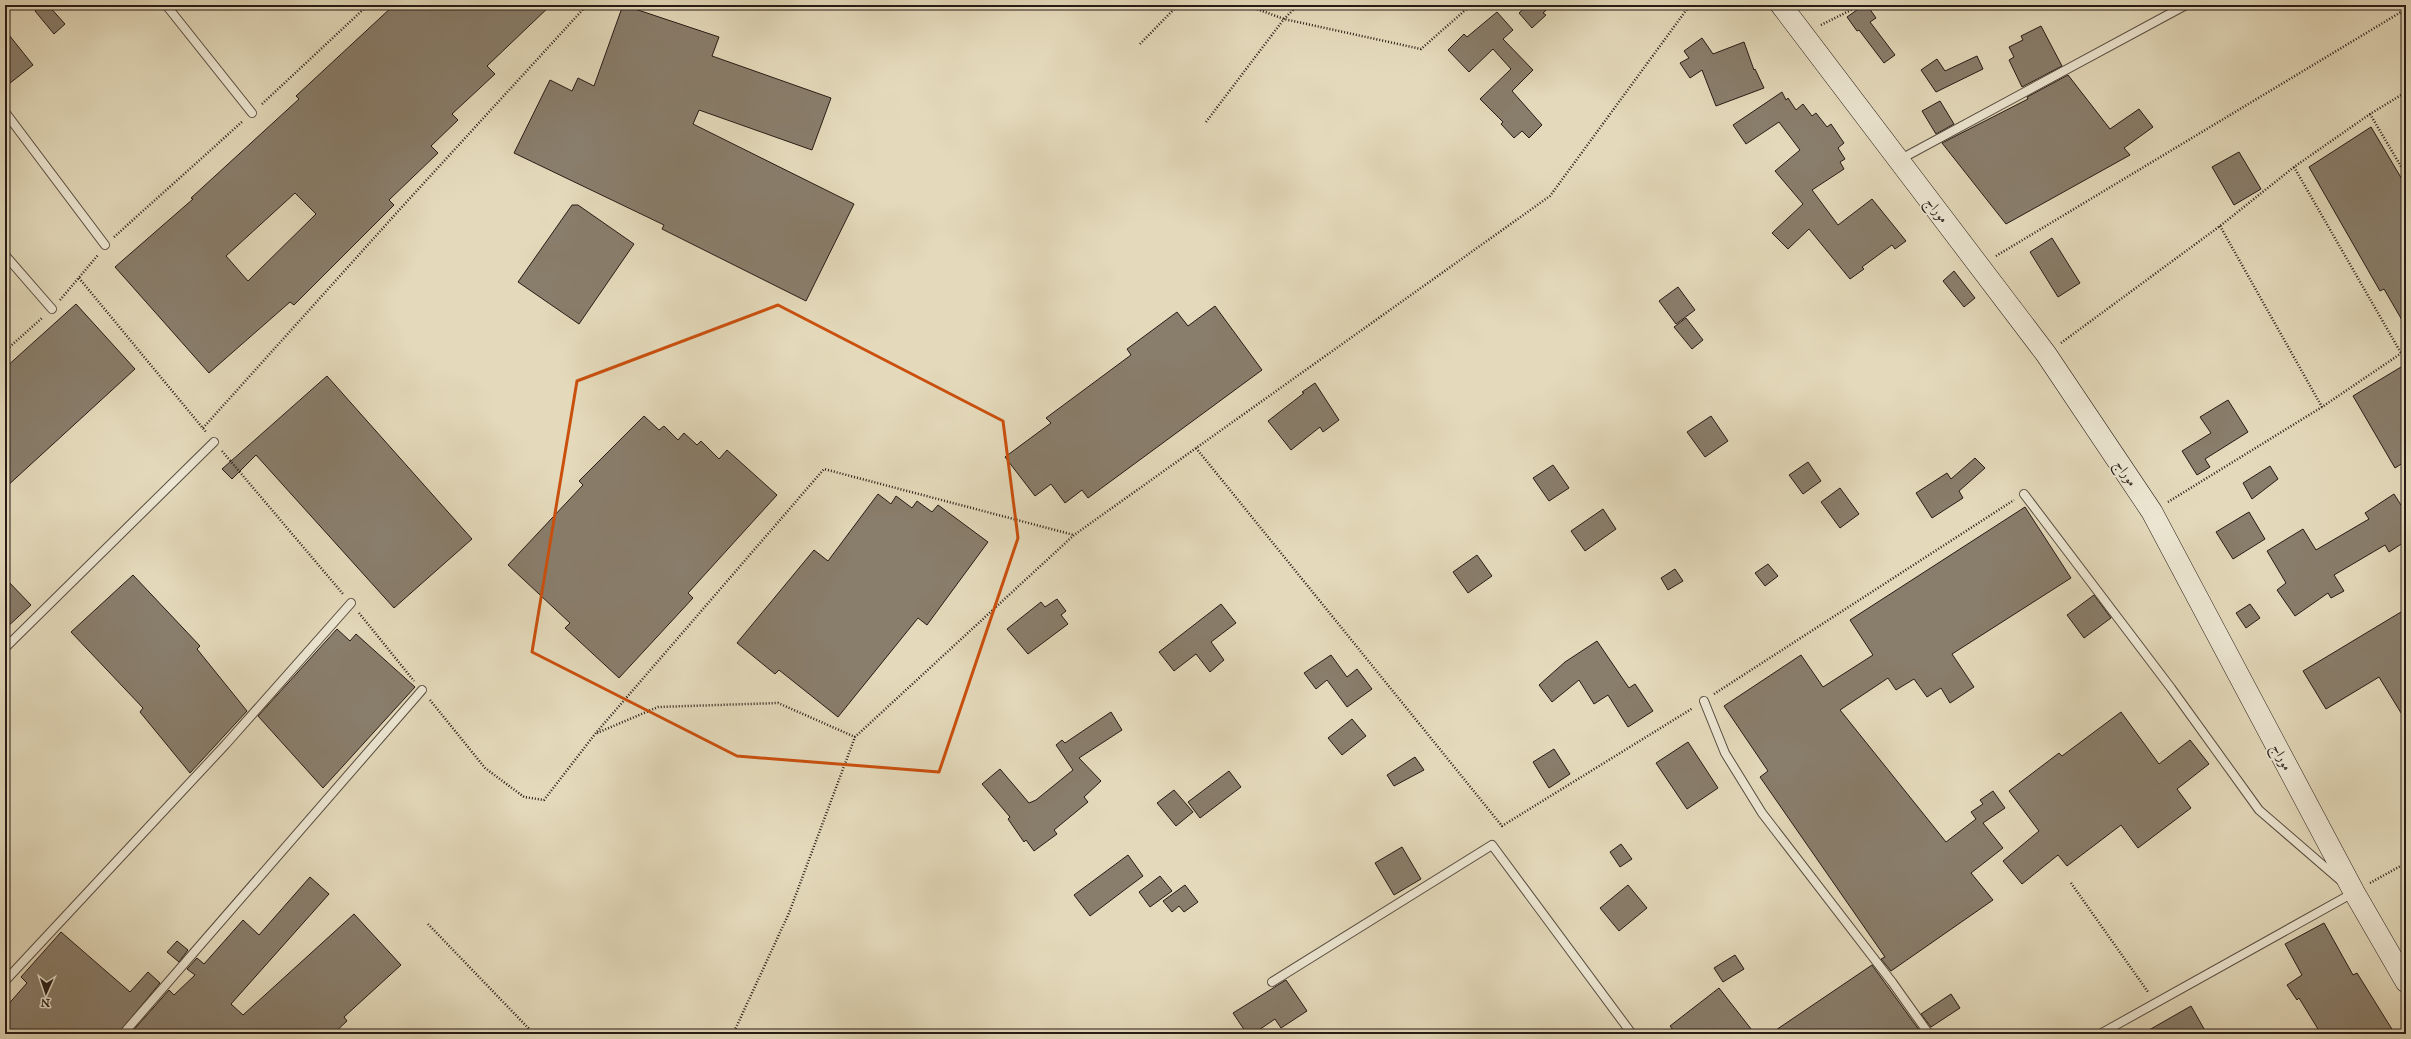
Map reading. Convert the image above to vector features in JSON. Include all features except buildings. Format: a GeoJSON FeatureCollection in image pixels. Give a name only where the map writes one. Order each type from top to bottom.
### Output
{"type":"FeatureCollection","features":[{"type":"Feature","properties":{"kind":"main road","name":"موراج"},"geometry":{"type":"LineString","coordinates":[[1781,5],[2046,354],[2152,512],[2354,892],[2406,982]]}},
{"type":"Feature","properties":{"kind":"lane"},"geometry":{"type":"LineString","coordinates":[[166,5],[252,113]]}},
{"type":"Feature","properties":{"kind":"lane"},"geometry":{"type":"LineString","coordinates":[[1898,160],[2186,5]]}},
{"type":"Feature","properties":{"kind":"lane"},"geometry":{"type":"LineString","coordinates":[[5,112],[105,245]]}},
{"type":"Feature","properties":{"kind":"lane"},"geometry":{"type":"LineString","coordinates":[[5,255],[52,309]]}},
{"type":"Feature","properties":{"kind":"lane"},"geometry":{"type":"LineString","coordinates":[[5,648],[214,442]]}},
{"type":"Feature","properties":{"kind":"lane"},"geometry":{"type":"LineString","coordinates":[[2024,494],[2171,688],[2259,810],[2354,892],[2100,1034]]}},
{"type":"Feature","properties":{"kind":"lane"},"geometry":{"type":"LineString","coordinates":[[5,980],[226,744],[351,603]]}},
{"type":"Feature","properties":{"kind":"lane"},"geometry":{"type":"LineString","coordinates":[[124,1034],[422,690]]}},
{"type":"Feature","properties":{"kind":"lane"},"geometry":{"type":"LineString","coordinates":[[1704,701],[1725,753],[1762,813],[1892,982],[1929,1034]]}},
{"type":"Feature","properties":{"kind":"lane"},"geometry":{"type":"LineString","coordinates":[[1272,982],[1492,845],[1632,1034]]}},
{"type":"Feature","properties":{"kind":"path"},"geometry":{"type":"LineString","coordinates":[[5,351],[52,309],[105,245],[252,113],[368,5]]}},
{"type":"Feature","properties":{"kind":"path"},"geometry":{"type":"LineString","coordinates":[[203,428],[587,5]]}},
{"type":"Feature","properties":{"kind":"path"},"geometry":{"type":"LineString","coordinates":[[1140,44],[1178,5]]}},
{"type":"Feature","properties":{"kind":"path"},"geometry":{"type":"LineString","coordinates":[[1246,5],[1284,19],[1421,49],[1471,5]]}},
{"type":"Feature","properties":{"kind":"path"},"geometry":{"type":"LineString","coordinates":[[1206,122],[1284,19],[1298,5]]}},
{"type":"Feature","properties":{"kind":"path"},"geometry":{"type":"LineString","coordinates":[[733,1034],[789,913],[855,737],[1074,535],[1550,196],[1690,5]]}},
{"type":"Feature","properties":{"kind":"path"},"geometry":{"type":"LineString","coordinates":[[1804,34],[1861,5]]}},
{"type":"Feature","properties":{"kind":"path"},"geometry":{"type":"LineString","coordinates":[[1981,267],[2019,241],[2406,10]]}},
{"type":"Feature","properties":{"kind":"path"},"geometry":{"type":"LineString","coordinates":[[2046,354],[2220,226],[2294,167],[2370,114],[2406,92]]}},
{"type":"Feature","properties":{"kind":"path"},"geometry":{"type":"LineString","coordinates":[[2370,114],[2406,175]]}},
{"type":"Feature","properties":{"kind":"path"},"geometry":{"type":"LineString","coordinates":[[2294,167],[2401,353]]}},
{"type":"Feature","properties":{"kind":"path"},"geometry":{"type":"LineString","coordinates":[[2220,226],[2322,407]]}},
{"type":"Feature","properties":{"kind":"path"},"geometry":{"type":"LineString","coordinates":[[79,278],[214,442],[351,603],[485,768],[524,797],[544,800],[595,734],[824,469],[1074,535]]}},
{"type":"Feature","properties":{"kind":"path"},"geometry":{"type":"LineString","coordinates":[[2152,512],[2322,407],[2406,350]]}},
{"type":"Feature","properties":{"kind":"path"},"geometry":{"type":"LineString","coordinates":[[1196,448],[1502,826],[1704,701],[2024,494]]}},
{"type":"Feature","properties":{"kind":"path"},"geometry":{"type":"LineString","coordinates":[[595,734],[658,707],[778,703],[855,737]]}},
{"type":"Feature","properties":{"kind":"path"},"geometry":{"type":"LineString","coordinates":[[2354,892],[2406,863]]}},
{"type":"Feature","properties":{"kind":"path"},"geometry":{"type":"LineString","coordinates":[[2071,883],[2156,1004]]}},
{"type":"Feature","properties":{"kind":"path"},"geometry":{"type":"LineString","coordinates":[[428,924],[534,1034]]}},
{"type":"Feature","properties":{"kind":"highlighted area"},"geometry":{"type":"Polygon","coordinates":[[[778,305],[1003,421],[1018,538],[939,772],[737,756],[532,652],[577,381],[778,305]]]}}]}
